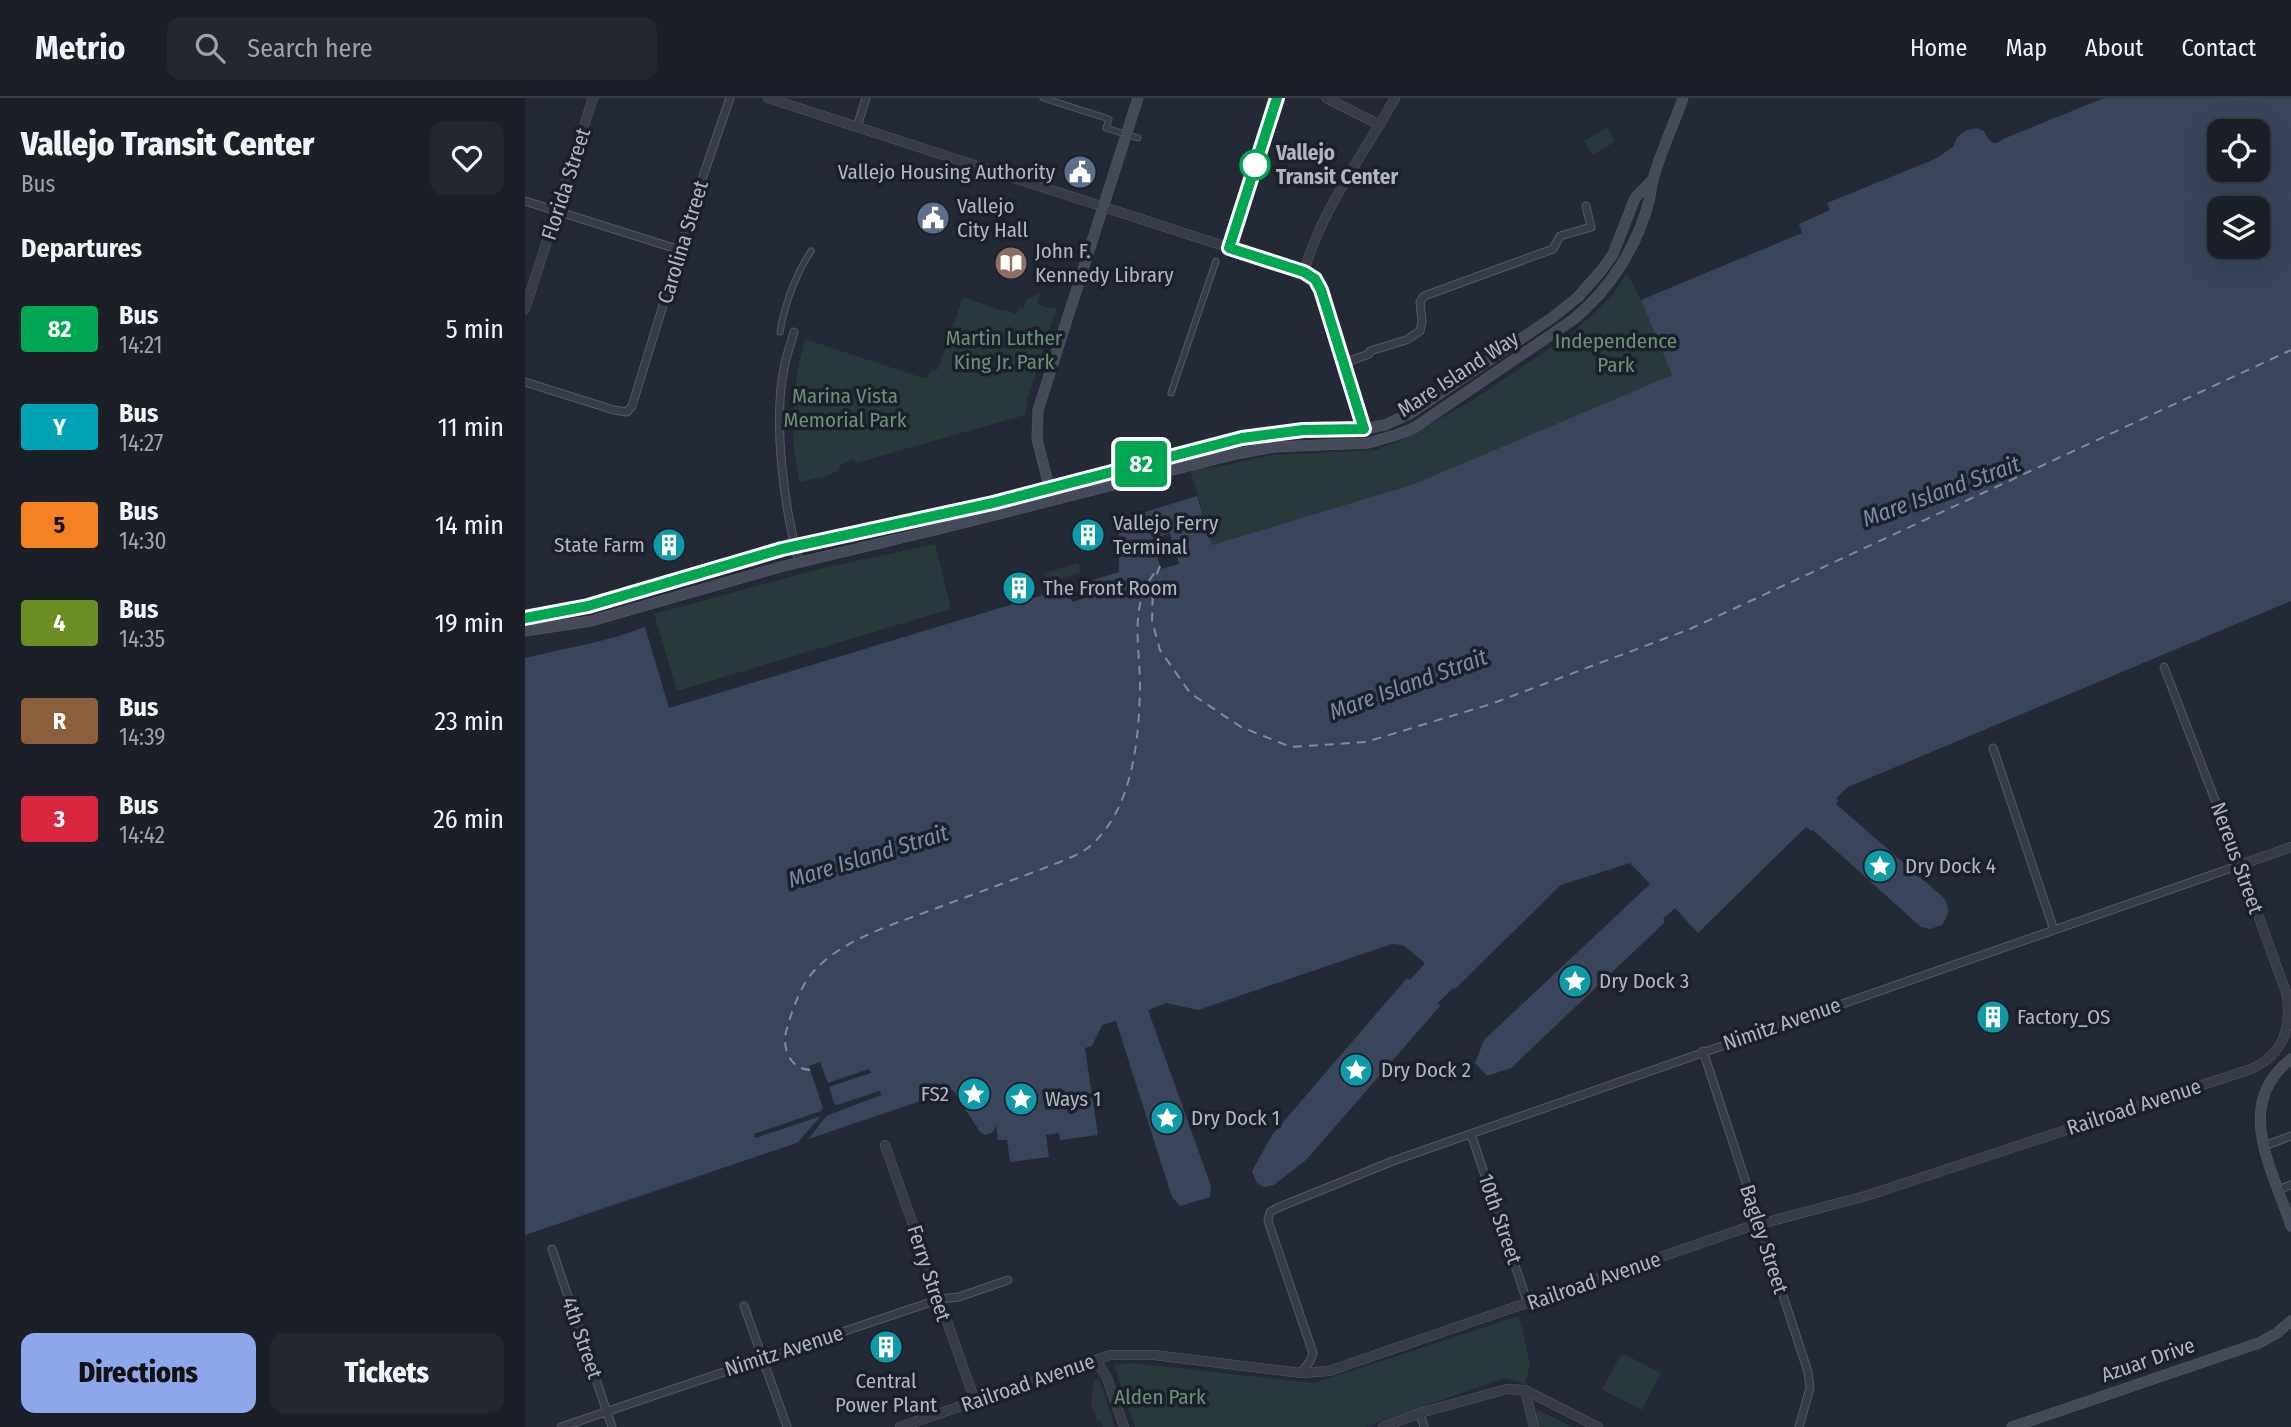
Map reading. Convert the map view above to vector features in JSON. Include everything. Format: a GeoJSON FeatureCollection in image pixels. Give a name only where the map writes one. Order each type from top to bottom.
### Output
{"type":"FeatureCollection","features":[{"type":"Feature","properties":{"kind":"main road"},"geometry":{"type":"LineString","coordinates":[[1053,501],[1037,439],[1038,410],[1138,98]]}},
{"type":"Feature","properties":{"kind":"main road"},"geometry":{"type":"LineString","coordinates":[[1653,179],[1683,98]]}},
{"type":"Feature","properties":{"kind":"main road","name":"Mare Island Way"},"geometry":{"type":"LineString","coordinates":[[525,618],[588,606],[795,546],[937,516],[1242,438],[1303,430],[1364,429],[1385,425],[1433,398],[1553,317],[1578,296],[1601,271],[1622,234],[1635,198],[1653,179]]}},
{"type":"Feature","properties":{"kind":"main road","name":"Mare Island Way"},"geometry":{"type":"LineString","coordinates":[[525,631],[591,621],[799,562],[1255,450],[1368,443],[1397,435],[1425,420],[1589,307],[1612,280],[1634,240],[1649,203],[1653,179]]}},
{"type":"Feature","properties":{"kind":"main road"},"geometry":{"type":"LineString","coordinates":[[1364,429],[1368,443]]}},
{"type":"Feature","properties":{"kind":"main road"},"geometry":{"type":"LineString","coordinates":[[2291,1059],[2269,1081],[2259,1113],[2264,1146],[2284,1195],[2291,1226]]}},
{"type":"Feature","properties":{"kind":"main road","name":"Azuar Drive"},"geometry":{"type":"LineString","coordinates":[[2012,1427],[2259,1343],[2291,1321]]}},
{"type":"Feature","properties":{"kind":"street","name":"Florida Street"},"geometry":{"type":"LineString","coordinates":[[525,309],[593,98]]}},
{"type":"Feature","properties":{"kind":"street","name":"Carolina Street"},"geometry":{"type":"LineString","coordinates":[[525,382],[614,410],[627,412],[632,406],[730,98]]}},
{"type":"Feature","properties":{"kind":"street"},"geometry":{"type":"LineString","coordinates":[[768,98],[1304,272],[1315,279],[1321,290],[1364,429]]}},
{"type":"Feature","properties":{"kind":"street"},"geometry":{"type":"LineString","coordinates":[[857,127],[866,98]]}},
{"type":"Feature","properties":{"kind":"street"},"geometry":{"type":"LineString","coordinates":[[1043,98],[1109,119],[1106,128],[1138,138]]}},
{"type":"Feature","properties":{"kind":"street"},"geometry":{"type":"LineString","coordinates":[[1326,98],[1380,125]]}},
{"type":"Feature","properties":{"kind":"street"},"geometry":{"type":"LineString","coordinates":[[1304,272],[1310,252],[1332,206],[1395,98]]}},
{"type":"Feature","properties":{"kind":"street"},"geometry":{"type":"LineString","coordinates":[[525,201],[680,250]]}},
{"type":"Feature","properties":{"kind":"street"},"geometry":{"type":"LineString","coordinates":[[1345,363],[1369,354],[1370,351],[1406,340],[1420,331],[1420,302],[1424,296],[1553,249],[1560,236],[1591,227],[1586,205]]}},
{"type":"Feature","properties":{"kind":"street"},"geometry":{"type":"LineString","coordinates":[[780,332],[794,283],[811,251]]}},
{"type":"Feature","properties":{"kind":"street"},"geometry":{"type":"LineString","coordinates":[[1171,393],[1216,261]]}},
{"type":"Feature","properties":{"kind":"street"},"geometry":{"type":"LineString","coordinates":[[794,332],[784,369],[781,403],[782,460],[799,562]]}},
{"type":"Feature","properties":{"kind":"street","name":"Nereus Street"},"geometry":{"type":"LineString","coordinates":[[2164,667],[2241,865],[2287,996],[2291,1014],[2288,1032],[2277,1049]]}},
{"type":"Feature","properties":{"kind":"street"},"geometry":{"type":"LineString","coordinates":[[1993,748],[2054,930]]}},
{"type":"Feature","properties":{"kind":"street","name":"Nimitz Avenue"},"geometry":{"type":"LineString","coordinates":[[1301,1373],[1313,1353],[1268,1221],[1270,1212],[1277,1208],[1393,1161],[2291,847]]}},
{"type":"Feature","properties":{"kind":"street","name":"Railroad Avenue"},"geometry":{"type":"LineString","coordinates":[[900,1427],[1110,1354],[1139,1353],[1301,1373],[1322,1373],[1344,1367],[1758,1224],[1868,1195],[2251,1069],[2260,1065],[2277,1049]]}},
{"type":"Feature","properties":{"kind":"street","name":"Bagley Street"},"geometry":{"type":"LineString","coordinates":[[1703,1051],[1808,1372],[1810,1388],[1798,1427]]}},
{"type":"Feature","properties":{"kind":"street","name":"10th Street"},"geometry":{"type":"LineString","coordinates":[[1471,1134],[1528,1304]]}},
{"type":"Feature","properties":{"kind":"street"},"geometry":{"type":"LineString","coordinates":[[2264,1146],[2291,1136]]}},
{"type":"Feature","properties":{"kind":"street","name":"Ferry Street"},"geometry":{"type":"LineString","coordinates":[[885,1145],[975,1401]]}},
{"type":"Feature","properties":{"kind":"street"},"geometry":{"type":"LineString","coordinates":[[2284,1195],[2291,1185]]}},
{"type":"Feature","properties":{"kind":"street","name":"4th Street"},"geometry":{"type":"LineString","coordinates":[[552,1248],[612,1427]]}},
{"type":"Feature","properties":{"kind":"street","name":"Nimitz Avenue"},"geometry":{"type":"LineString","coordinates":[[561,1427],[762,1357],[940,1299],[959,1297],[1009,1280]]}},
{"type":"Feature","properties":{"kind":"street"},"geometry":{"type":"LineString","coordinates":[[744,1306],[787,1427]]}},
{"type":"Feature","properties":{"kind":"street"},"geometry":{"type":"LineString","coordinates":[[1096,1360],[1107,1378],[1124,1427]]}},
{"type":"Feature","properties":{"kind":"street"},"geometry":{"type":"LineString","coordinates":[[1383,1427],[1420,1413],[1507,1389],[1525,1390],[1598,1427]]}},
{"type":"Feature","properties":{"kind":"street"},"geometry":{"type":"LineString","coordinates":[[1525,1390],[1534,1427]]}},
{"type":"Feature","properties":{"kind":"street"},"geometry":{"type":"LineString","coordinates":[[1420,1413],[1424,1427]]}},
{"type":"Feature","properties":{"kind":"green space"},"geometry":{"type":"Polygon","coordinates":[[[1607,127],[1615,142],[1593,155],[1584,141],[1607,127]]]}},
{"type":"Feature","properties":{"kind":"green space","name":"Independence Park"},"geometry":{"type":"Polygon","coordinates":[[[1627,273],[1672,375],[1414,484],[1212,545],[1190,469],[1217,467],[1271,455],[1376,450],[1400,441],[1471,401],[1571,334],[1610,298],[1627,273]]]}},
{"type":"Feature","properties":{"kind":"green space","name":"Marina Vista Memorial Park"},"geometry":{"type":"Polygon","coordinates":[[[1040,293],[1037,304],[1048,308],[1057,307],[1028,397],[1025,415],[856,463],[854,459],[839,466],[840,470],[824,477],[799,482],[793,435],[794,407],[796,380],[805,339],[923,378],[938,369],[963,297],[1017,314],[1019,306],[1024,308],[1027,299],[1040,293]]]}},
{"type":"Feature","properties":{"kind":"green space"},"geometry":{"type":"Polygon","coordinates":[[[935,544],[951,609],[677,691],[654,614],[819,569],[935,544]]]}},
{"type":"Feature","properties":{"kind":"green space"},"geometry":{"type":"Polygon","coordinates":[[[1078,563],[1081,572],[1047,583],[1044,573],[1078,563]]]}},
{"type":"Feature","properties":{"kind":"green space","name":"Alden Park"},"geometry":{"type":"Polygon","coordinates":[[[1519,1316],[1530,1364],[1525,1384],[1505,1378],[1365,1427],[1135,1427],[1114,1365],[1132,1363],[1314,1383],[1519,1316]]]}},
{"type":"Feature","properties":{"kind":"green space"},"geometry":{"type":"Polygon","coordinates":[[[1626,1355],[1661,1373],[1642,1410],[1602,1390],[1620,1356],[1626,1355]]]}},
{"type":"Feature","properties":{"kind":"green space"},"geometry":{"type":"Polygon","coordinates":[[[1094,1379],[1100,1381],[1115,1427],[1103,1427],[1100,1420],[1097,1421],[1091,1404],[1094,1379]]]}},
{"type":"Feature","properties":{"kind":"green space"},"geometry":{"type":"Polygon","coordinates":[[[1538,1410],[1573,1427],[1537,1427],[1534,1416],[1538,1410]]]}},
{"type":"Feature","properties":{"kind":"water","name":"Mare Island Strait"},"geometry":{"type":"Polygon","coordinates":[[[2104,98],[2291,98],[2291,601],[1848,787],[1836,798],[1836,804],[1944,898],[1948,911],[1942,925],[1930,929],[1921,927],[1813,830],[1806,827],[1698,933],[1675,908],[1663,919],[1665,922],[1511,1068],[1487,1076],[1475,1063],[1484,1040],[1650,884],[1630,863],[1561,885],[1438,1003],[1440,1006],[1306,1160],[1274,1185],[1264,1187],[1257,1183],[1252,1171],[1272,1135],[1407,978],[1410,980],[1425,963],[1403,945],[1392,944],[1198,1010],[1166,1003],[1148,1010],[1211,1186],[1210,1197],[1180,1206],[1172,1197],[1116,1021],[1102,1025],[1092,1046],[1085,1048],[1098,1135],[1060,1140],[1059,1133],[1046,1135],[1049,1157],[1010,1162],[1007,1140],[998,1140],[996,1126],[993,1132],[985,1135],[980,1132],[953,1090],[525,1235],[525,658],[601,641],[645,627],[669,708],[1119,572],[1119,520],[1197,496],[1212,545],[1414,484],[1672,375],[1641,300],[1802,233],[1799,224],[1830,210],[1827,203],[1935,159],[1953,147],[1957,137],[1967,130],[1976,128],[1984,131],[1989,140],[1999,142],[2104,98]]]}},
{"type":"Feature","properties":{"kind":"pier","name":"Vallejo Ferry Terminal"},"geometry":{"type":"Polygon","coordinates":[[[1170,533],[1179,564],[1161,569],[1152,539],[1170,533]]]}},
{"type":"Feature","properties":{"kind":"pier"},"geometry":{"type":"Polygon","coordinates":[[[1095,586],[1097,594],[1072,602],[1070,593],[1095,586]]]}},
{"type":"Feature","properties":{"kind":"pier"},"geometry":{"type":"Polygon","coordinates":[[[820,1062],[828,1083],[869,1069],[871,1073],[829,1087],[834,1104],[880,1091],[881,1095],[826,1116],[807,1141],[798,1142],[821,1116],[755,1138],[754,1134],[821,1111],[823,1108],[809,1066],[820,1062]]]}},
{"type":"Feature","properties":{"kind":"ferry route"},"geometry":{"type":"LineString","coordinates":[[1160,566],[1153,583],[1152,621],[1160,650],[1190,693],[1241,727],[1291,747],[1366,742],[1491,704],[1690,629],[2291,350]]}},
{"type":"Feature","properties":{"kind":"ferry route"},"geometry":{"type":"LineString","coordinates":[[810,1070],[798,1066],[789,1057],[785,1045],[786,1032],[805,983],[830,956],[883,928],[1068,859],[1089,847],[1104,832],[1115,814],[1131,773],[1138,729],[1139,610],[1142,596],[1157,570]]}},
{"type":"Feature","properties":{"kind":"bus line","name":"82"},"geometry":{"type":"LineString","coordinates":[[525,618],[588,606],[782,549],[993,503],[1242,438],[1303,430],[1364,429],[1342,354],[1315,279],[1304,272],[1229,248],[1277,98]]}},
{"type":"Feature","properties":{"kind":"place","name":"Vallejo Transit Center"},"geometry":{"type":"Point","coordinates":[1255,165]}},
{"type":"Feature","properties":{"kind":"place","name":"Vallejo Housing Authority"},"geometry":{"type":"Point","coordinates":[1080,172]}},
{"type":"Feature","properties":{"kind":"place","name":"Vallejo City Hall"},"geometry":{"type":"Point","coordinates":[933,218]}},
{"type":"Feature","properties":{"kind":"place","name":"John F. Kennedy Library"},"geometry":{"type":"Point","coordinates":[1011,263]}},
{"type":"Feature","properties":{"kind":"place","name":"Vallejo Ferry Terminal"},"geometry":{"type":"Point","coordinates":[1088,535]}},
{"type":"Feature","properties":{"kind":"place","name":"State Farm"},"geometry":{"type":"Point","coordinates":[669,545]}},
{"type":"Feature","properties":{"kind":"place","name":"The Front Room"},"geometry":{"type":"Point","coordinates":[1019,588]}},
{"type":"Feature","properties":{"kind":"place","name":"Dry Dock 4"},"geometry":{"type":"Point","coordinates":[1880,866]}},
{"type":"Feature","properties":{"kind":"place","name":"Dry Dock 3"},"geometry":{"type":"Point","coordinates":[1575,981]}},
{"type":"Feature","properties":{"kind":"place","name":"Factory_OS"},"geometry":{"type":"Point","coordinates":[1993,1017]}},
{"type":"Feature","properties":{"kind":"place","name":"Dry Dock 2"},"geometry":{"type":"Point","coordinates":[1356,1070]}},
{"type":"Feature","properties":{"kind":"place","name":"FS2"},"geometry":{"type":"Point","coordinates":[974,1094]}},
{"type":"Feature","properties":{"kind":"place","name":"Ways 1"},"geometry":{"type":"Point","coordinates":[1021,1099]}},
{"type":"Feature","properties":{"kind":"place","name":"Dry Dock 1"},"geometry":{"type":"Point","coordinates":[1167,1118]}},
{"type":"Feature","properties":{"kind":"place","name":"Central Power Plant"},"geometry":{"type":"Point","coordinates":[886,1347]}},
{"type":"Feature","properties":{"kind":"park label","name":"Martin Luther King Jr. Park"},"geometry":{"type":"Point","coordinates":[1004,350]}}]}
